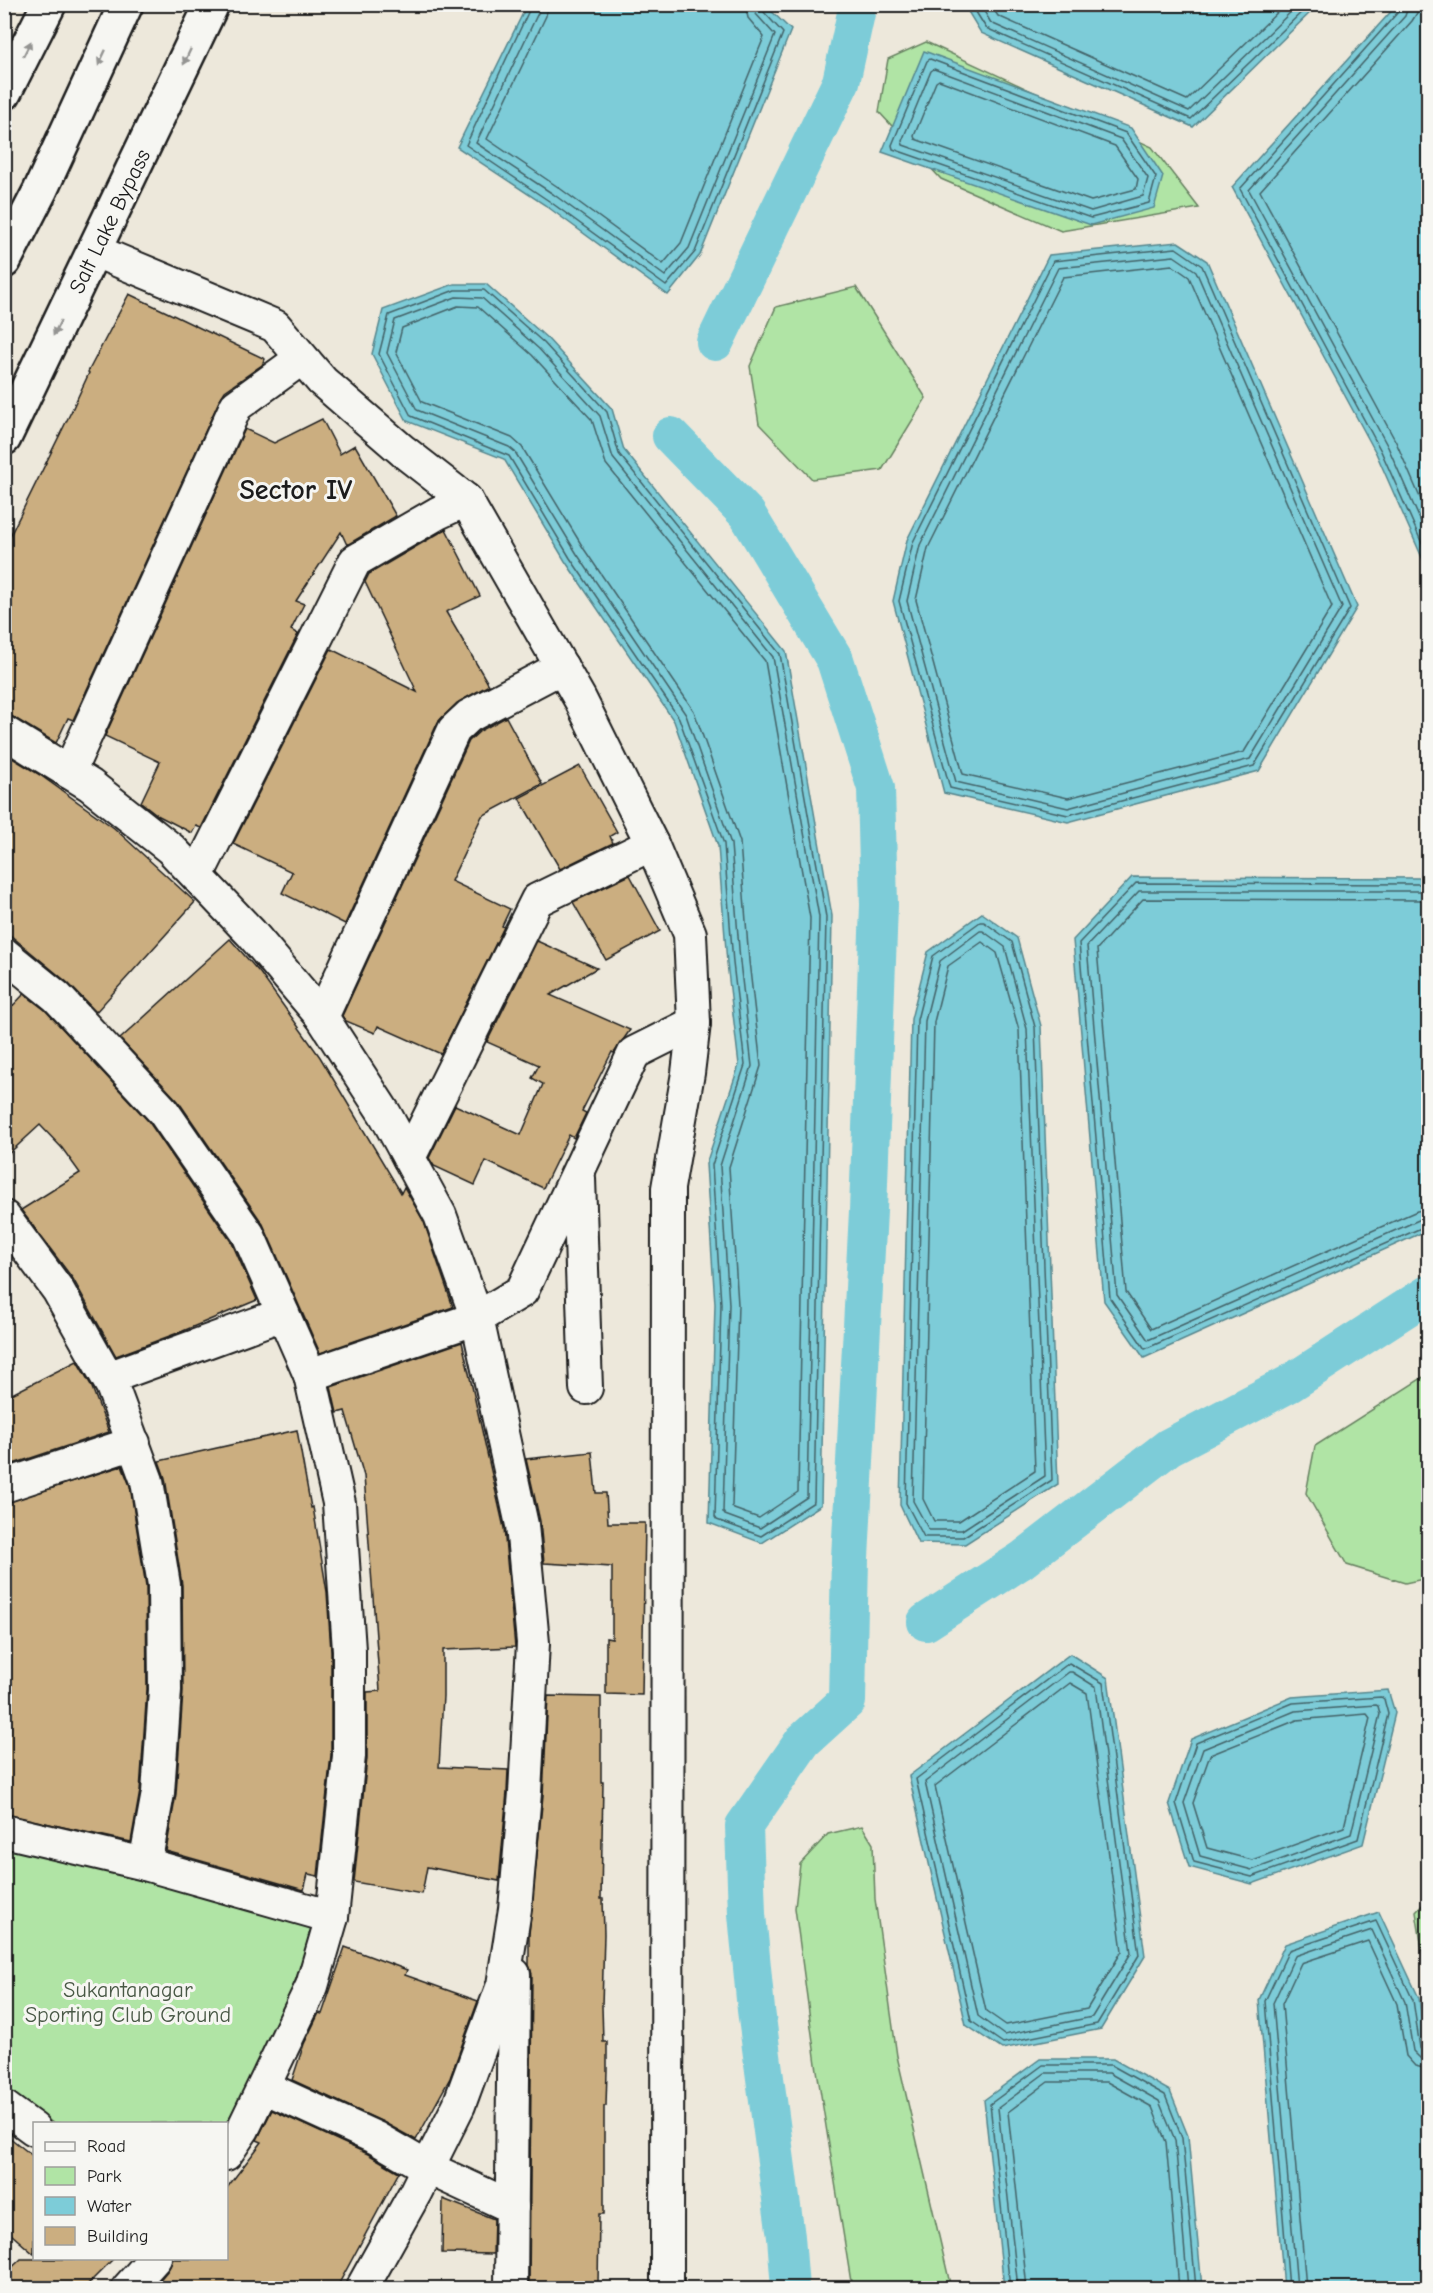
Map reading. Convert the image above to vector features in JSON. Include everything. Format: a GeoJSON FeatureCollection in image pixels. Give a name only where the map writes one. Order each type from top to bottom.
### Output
{"type":"FeatureCollection","features":[{"type":"Feature","properties":{"kind":"main road"},"geometry":{"type":"LineString","coordinates":[[4,93],[49,4]]}},
{"type":"Feature","properties":{"kind":"main road"},"geometry":{"type":"LineString","coordinates":[[4,261],[40,191],[126,4]]}},
{"type":"Feature","properties":{"kind":"main road","name":"Salt Lake Bypass"},"geometry":{"type":"LineString","coordinates":[[4,438],[212,4]]}},
{"type":"Feature","properties":{"kind":"street"},"geometry":{"type":"LineString","coordinates":[[95,251],[275,326],[322,381],[403,452],[466,500],[562,667],[652,844],[690,934],[694,1023],[688,1073],[668,1188],[667,2289]]}},
{"type":"Feature","properties":{"kind":"street"},"geometry":{"type":"LineString","coordinates":[[69,772],[236,406],[302,358]]}},
{"type":"Feature","properties":{"kind":"street"},"geometry":{"type":"LineString","coordinates":[[197,876],[356,561],[438,513],[466,500]]}},
{"type":"Feature","properties":{"kind":"street"},"geometry":{"type":"LineString","coordinates":[[322,1017],[454,730],[469,716],[562,667]]}},
{"type":"Feature","properties":{"kind":"street"},"geometry":{"type":"LineString","coordinates":[[4,732],[90,785],[171,849],[250,933],[322,1017],[385,1113],[440,1215],[477,1318],[522,1525],[533,1643],[525,1793],[515,1909],[511,2289]]}},
{"type":"Feature","properties":{"kind":"street"},"geometry":{"type":"LineString","coordinates":[[409,1158],[537,900],[652,844]]}},
{"type":"Feature","properties":{"kind":"street"},"geometry":{"type":"LineString","coordinates":[[4,954],[57,997],[162,1111],[248,1234],[310,1375],[339,1503],[350,1650],[349,1756],[332,1917],[312,1986],[243,2129],[228,2151]]}},
{"type":"Feature","properties":{"kind":"street"},"geometry":{"type":"LineString","coordinates":[[310,1375],[477,1318],[522,1291],[634,1053],[694,1023]]}},
{"type":"Feature","properties":{"kind":"street"},"geometry":{"type":"LineString","coordinates":[[579,1171],[586,1388]]}},
{"type":"Feature","properties":{"kind":"street"},"geometry":{"type":"LineString","coordinates":[[4,1217],[58,1290],[108,1378],[147,1481],[164,1586],[165,1690],[158,1793],[145,1864]]}},
{"type":"Feature","properties":{"kind":"street"},"geometry":{"type":"LineString","coordinates":[[108,1378],[283,1314]]}},
{"type":"Feature","properties":{"kind":"street"},"geometry":{"type":"LineString","coordinates":[[4,1486],[134,1443]]}},
{"type":"Feature","properties":{"kind":"street"},"geometry":{"type":"LineString","coordinates":[[4,1831],[145,1864],[332,1917]]}},
{"type":"Feature","properties":{"kind":"street"},"geometry":{"type":"LineString","coordinates":[[367,2284],[459,2104],[502,1985],[515,1909]]}},
{"type":"Feature","properties":{"kind":"street"},"geometry":{"type":"LineString","coordinates":[[264,2087],[376,2138],[428,2168],[512,2207]]}},
{"type":"Feature","properties":{"kind":"street"},"geometry":{"type":"LineString","coordinates":[[128,2289],[154,2260]]}},
{"type":"Feature","properties":{"kind":"green space"},"geometry":{"type":"Polygon","coordinates":[[[926,42],[1152,147],[1199,208],[1061,231],[941,179],[879,112],[888,59],[926,42]]]}},
{"type":"Feature","properties":{"kind":"green space"},"geometry":{"type":"Polygon","coordinates":[[[856,287],[926,398],[882,470],[812,479],[759,424],[750,366],[776,307],[856,287]]]}},
{"type":"Feature","properties":{"kind":"green space"},"geometry":{"type":"Polygon","coordinates":[[[1428,1374],[1428,1578],[1405,1583],[1347,1565],[1306,1493],[1315,1446],[1428,1374]]]}},
{"type":"Feature","properties":{"kind":"green space"},"geometry":{"type":"Polygon","coordinates":[[[862,1826],[873,1844],[875,1899],[897,2056],[951,2288],[852,2288],[816,2064],[795,1908],[800,1864],[828,1834],[862,1826]]]}},
{"type":"Feature","properties":{"kind":"green space","name":"Sukantanagar Sporting Club Ground"},"geometry":{"type":"Polygon","coordinates":[[[4,1842],[315,1926],[287,2002],[265,2052],[227,2122],[52,2122],[5,2088],[4,1842]]]}},
{"type":"Feature","properties":{"kind":"green space"},"geometry":{"type":"Polygon","coordinates":[[[1428,1899],[1428,1985],[1416,1912],[1428,1899]]]}},
{"type":"Feature","properties":{"kind":"water"},"geometry":{"type":"Polygon","coordinates":[[[527,5],[765,5],[791,30],[700,255],[668,295],[545,205],[457,147],[527,5]]]}},
{"type":"Feature","properties":{"kind":"water"},"geometry":{"type":"Polygon","coordinates":[[[964,5],[1318,5],[1193,127],[981,33],[964,5]]]}},
{"type":"Feature","properties":{"kind":"water"},"geometry":{"type":"Polygon","coordinates":[[[1397,5],[1428,5],[1428,571],[1376,453],[1232,187],[1397,5]]]}},
{"type":"Feature","properties":{"kind":"water"},"geometry":{"type":"Polygon","coordinates":[[[924,51],[1131,128],[1163,176],[1154,208],[1091,225],[882,152],[924,51]]]}},
{"type":"Feature","properties":{"kind":"water"},"geometry":{"type":"Polygon","coordinates":[[[1178,242],[1207,261],[1357,607],[1259,771],[1068,822],[944,793],[893,601],[907,540],[1049,255],[1178,242]]]}},
{"type":"Feature","properties":{"kind":"water"},"geometry":{"type":"Polygon","coordinates":[[[454,284],[486,284],[548,339],[612,409],[624,450],[786,651],[832,916],[821,1505],[762,1543],[709,1523],[715,1304],[706,1164],[739,1065],[727,963],[718,846],[674,721],[565,561],[504,459],[407,421],[372,354],[383,310],[454,284]]]}},
{"type":"Feature","properties":{"kind":"water"},"geometry":{"type":"Polygon","coordinates":[[[1132,877],[1428,878],[1428,1230],[1144,1358],[1104,1301],[1073,940],[1132,877]]]}},
{"type":"Feature","properties":{"kind":"water"},"geometry":{"type":"Polygon","coordinates":[[[982,913],[1017,938],[1041,1026],[1058,1484],[965,1544],[918,1543],[900,1505],[911,1019],[928,952],[982,913]]]}},
{"type":"Feature","properties":{"kind":"water"},"geometry":{"type":"Polygon","coordinates":[[[1070,1654],[1108,1678],[1145,1956],[1101,2029],[1002,2049],[966,2025],[909,1776],[1070,1654]]]}},
{"type":"Feature","properties":{"kind":"water"},"geometry":{"type":"Polygon","coordinates":[[[1388,1690],[1395,1713],[1363,1844],[1252,1884],[1189,1867],[1169,1803],[1191,1739],[1292,1697],[1388,1690]]]}},
{"type":"Feature","properties":{"kind":"water"},"geometry":{"type":"Polygon","coordinates":[[[1379,1912],[1419,1998],[1428,2066],[1428,2288],[1284,2288],[1259,2000],[1285,1944],[1379,1912]]]}},
{"type":"Feature","properties":{"kind":"water"},"geometry":{"type":"Polygon","coordinates":[[[1040,2059],[1113,2059],[1170,2091],[1188,2136],[1202,2288],[1004,2288],[984,2100],[1040,2059]]]}},
{"type":"Feature","properties":{"kind":"building"},"geometry":{"type":"Polygon","coordinates":[[[129,294],[265,359],[262,365],[225,391],[220,399],[73,720],[68,718],[56,743],[4,714],[4,548],[71,412],[88,372],[129,294]]]}},
{"type":"Feature","properties":{"kind":"building"},"geometry":{"type":"Polygon","coordinates":[[[322,419],[340,454],[355,445],[396,516],[347,545],[341,532],[296,601],[304,604],[291,630],[298,634],[201,828],[196,826],[192,833],[159,816],[141,802],[160,762],[105,736],[245,429],[274,443],[322,419]]]}},
{"type":"Feature","properties":{"kind":"building"},"geometry":{"type":"Polygon","coordinates":[[[446,529],[480,596],[446,612],[489,685],[457,703],[438,722],[345,924],[282,893],[292,872],[233,844],[331,649],[417,692],[365,582],[369,574],[446,529]]]}},
{"type":"Feature","properties":{"kind":"building"},"geometry":{"type":"Polygon","coordinates":[[[506,717],[542,784],[482,816],[451,881],[510,909],[502,926],[504,927],[441,1054],[378,1026],[375,1033],[346,1021],[342,1016],[469,741],[480,731],[506,717]]]}},
{"type":"Feature","properties":{"kind":"building"},"geometry":{"type":"Polygon","coordinates":[[[4,753],[40,775],[114,828],[195,902],[96,1012],[68,983],[4,930],[4,753]]]}},
{"type":"Feature","properties":{"kind":"building"},"geometry":{"type":"Polygon","coordinates":[[[580,766],[617,832],[610,836],[613,843],[560,869],[519,798],[580,766]]]}},
{"type":"Feature","properties":{"kind":"building"},"geometry":{"type":"Polygon","coordinates":[[[630,875],[660,931],[606,960],[573,902],[630,875]]]}},
{"type":"Feature","properties":{"kind":"building"},"geometry":{"type":"Polygon","coordinates":[[[230,939],[260,973],[320,1057],[401,1193],[404,1187],[424,1222],[453,1307],[320,1353],[263,1224],[178,1101],[120,1039],[230,939]]]}},
{"type":"Feature","properties":{"kind":"building"},"geometry":{"type":"Polygon","coordinates":[[[537,941],[597,968],[550,995],[630,1030],[614,1053],[612,1052],[582,1111],[586,1113],[574,1138],[569,1135],[543,1188],[486,1161],[475,1185],[434,1166],[429,1158],[455,1105],[521,1135],[543,1084],[532,1078],[539,1065],[487,1042],[537,941]]]}},
{"type":"Feature","properties":{"kind":"building"},"geometry":{"type":"Polygon","coordinates":[[[24,994],[45,1010],[149,1122],[232,1243],[257,1300],[116,1356],[73,1279],[21,1210],[80,1173],[62,1148],[40,1125],[4,1158],[4,1015],[24,994]]]}},
{"type":"Feature","properties":{"kind":"building"},"geometry":{"type":"Polygon","coordinates":[[[462,1342],[504,1528],[515,1647],[443,1650],[439,1767],[508,1770],[507,1792],[499,1881],[427,1867],[422,1894],[354,1882],[367,1758],[367,1692],[380,1691],[364,1476],[345,1411],[337,1413],[331,1387],[462,1342]]]}},
{"type":"Feature","properties":{"kind":"building"},"geometry":{"type":"Polygon","coordinates":[[[77,1361],[91,1385],[109,1432],[4,1467],[4,1398],[77,1361]]]}},
{"type":"Feature","properties":{"kind":"building"},"geometry":{"type":"Polygon","coordinates":[[[297,1430],[327,1592],[331,1651],[331,1755],[318,1876],[308,1874],[304,1890],[166,1851],[176,1794],[183,1691],[182,1585],[165,1478],[159,1461],[297,1430]]]}},
{"type":"Feature","properties":{"kind":"building"},"geometry":{"type":"Polygon","coordinates":[[[592,1452],[596,1493],[606,1493],[608,1523],[645,1523],[642,1695],[606,1694],[606,1638],[612,1639],[612,1567],[544,1563],[540,1521],[526,1459],[592,1452]]]}},
{"type":"Feature","properties":{"kind":"building"},"geometry":{"type":"Polygon","coordinates":[[[122,1466],[130,1486],[146,1587],[147,1689],[140,1791],[131,1842],[4,1814],[4,1503],[122,1466]]]}},
{"type":"Feature","properties":{"kind":"building"},"geometry":{"type":"Polygon","coordinates":[[[548,1696],[601,1697],[601,1782],[603,1782],[601,1899],[603,1899],[604,1934],[602,2006],[603,2042],[607,2042],[607,2070],[606,2106],[604,2106],[604,2214],[599,2214],[598,2286],[529,2286],[532,1974],[529,1965],[529,1934],[543,1795],[548,1696]]]}},
{"type":"Feature","properties":{"kind":"building"},"geometry":{"type":"Polygon","coordinates":[[[345,1947],[407,1970],[405,1975],[478,2001],[450,2078],[416,2140],[383,2122],[292,2080],[304,2044],[319,2013],[322,2014],[345,1947]]]}},
{"type":"Feature","properties":{"kind":"building"},"geometry":{"type":"Polygon","coordinates":[[[272,2110],[368,2154],[399,2172],[336,2289],[152,2289],[168,2270],[173,2260],[228,2260],[228,2186],[262,2142],[257,2140],[272,2110]]]}},
{"type":"Feature","properties":{"kind":"building"},"geometry":{"type":"Polygon","coordinates":[[[4,2133],[33,2156],[33,2253],[4,2228],[4,2133]]]}},
{"type":"Feature","properties":{"kind":"building"},"geometry":{"type":"Polygon","coordinates":[[[443,2199],[494,2219],[493,2254],[442,2253],[443,2199]]]}},
{"type":"Feature","properties":{"kind":"building"},"geometry":{"type":"Polygon","coordinates":[[[21,2259],[112,2260],[83,2289],[4,2289],[4,2275],[21,2259]]]}},
{"type":"Feature","properties":{"kind":"waterway"},"geometry":{"type":"LineString","coordinates":[[715,342],[841,82],[858,4]]}},
{"type":"Feature","properties":{"kind":"waterway"},"geometry":{"type":"LineString","coordinates":[[671,436],[747,514],[835,660],[876,788],[879,905],[868,1211],[850,1558],[847,1701],[803,1741],[744,1826],[747,1914],[756,2010],[786,2237],[790,2288]]}},
{"type":"Feature","properties":{"kind":"waterway"},"geometry":{"type":"LineString","coordinates":[[926,1622],[1022,1560],[1169,1447],[1289,1384],[1428,1294]]}},
{"type":"Feature","properties":{"kind":"district","name":"Sector IV"},"geometry":{"type":"Point","coordinates":[296,489]}}]}
